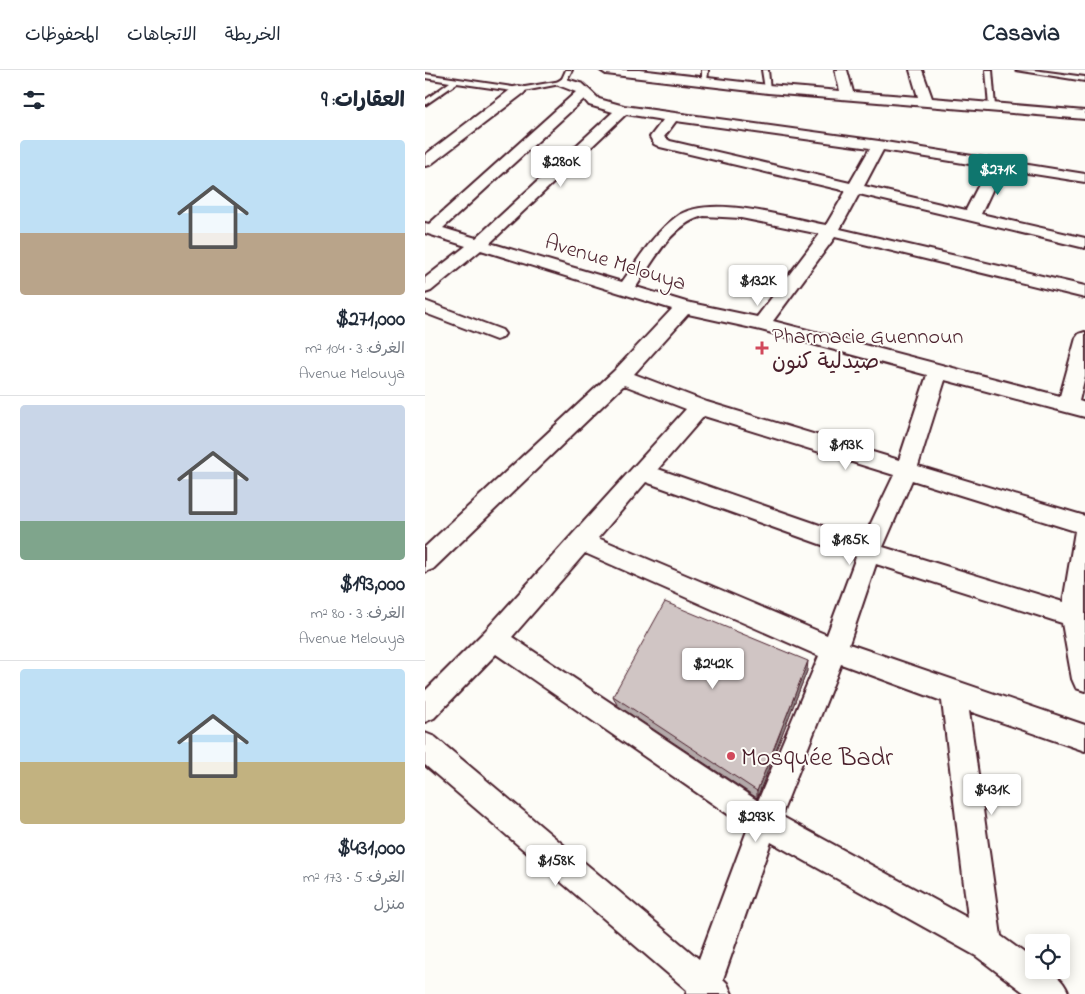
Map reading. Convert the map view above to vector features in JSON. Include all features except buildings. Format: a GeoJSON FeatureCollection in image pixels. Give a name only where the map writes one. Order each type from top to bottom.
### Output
{"type":"FeatureCollection","features":[{"type":"Feature","properties":{"kind":"street"},"geometry":{"type":"LineString","coordinates":[[607,70],[705,76],[769,90],[1085,115]]}},
{"type":"Feature","properties":{"kind":"street"},"geometry":{"type":"LineString","coordinates":[[841,70],[848,96]]}},
{"type":"Feature","properties":{"kind":"street"},"geometry":{"type":"LineString","coordinates":[[917,70],[927,101]]}},
{"type":"Feature","properties":{"kind":"street"},"geometry":{"type":"LineString","coordinates":[[566,76],[594,102],[623,110],[879,144],[1085,178]]}},
{"type":"Feature","properties":{"kind":"street"},"geometry":{"type":"LineString","coordinates":[[427,157],[519,90]]}},
{"type":"Feature","properties":{"kind":"street"},"geometry":{"type":"LineString","coordinates":[[428,229],[584,92]]}},
{"type":"Feature","properties":{"kind":"street"},"geometry":{"type":"LineString","coordinates":[[425,287],[480,243],[623,110]]}},
{"type":"Feature","properties":{"kind":"street"},"geometry":{"type":"LineString","coordinates":[[673,116],[657,137],[659,141],[665,144],[856,187],[1085,242]]}},
{"type":"Feature","properties":{"kind":"street"},"geometry":{"type":"LineString","coordinates":[[761,324],[831,231],[879,144]]}},
{"type":"Feature","properties":{"kind":"street"},"geometry":{"type":"LineString","coordinates":[[972,216],[997,164]]}},
{"type":"Feature","properties":{"kind":"street"},"geometry":{"type":"LineString","coordinates":[[626,289],[670,230],[693,214],[732,212],[831,231],[1085,292]]}},
{"type":"Feature","properties":{"kind":"street","name":"Avenue Melouya"},"geometry":{"type":"LineString","coordinates":[[428,229],[480,243],[684,307],[761,324],[1076,407]]}},
{"type":"Feature","properties":{"kind":"street"},"geometry":{"type":"LineString","coordinates":[[425,307],[496,334]]}},
{"type":"Feature","properties":{"kind":"street"},"geometry":{"type":"LineString","coordinates":[[425,562],[621,376],[684,307]]}},
{"type":"Feature","properties":{"kind":"street"},"geometry":{"type":"LineString","coordinates":[[1076,407],[1085,338]]}},
{"type":"Feature","properties":{"kind":"street"},"geometry":{"type":"LineString","coordinates":[[425,747],[708,991],[764,822],[834,650],[869,552],[906,471],[938,372]]}},
{"type":"Feature","properties":{"kind":"street"},"geometry":{"type":"LineString","coordinates":[[621,376],[700,407],[1085,525]]}},
{"type":"Feature","properties":{"kind":"street"},"geometry":{"type":"LineString","coordinates":[[425,709],[494,639],[700,407]]}},
{"type":"Feature","properties":{"kind":"street"},"geometry":{"type":"LineString","coordinates":[[642,472],[869,552],[1073,616]]}},
{"type":"Feature","properties":{"kind":"street"},"geometry":{"type":"LineString","coordinates":[[1085,534],[1073,616],[1085,679]]}},
{"type":"Feature","properties":{"kind":"street"},"geometry":{"type":"LineString","coordinates":[[581,541],[834,650],[954,694],[1085,738]]}},
{"type":"Feature","properties":{"kind":"street"},"geometry":{"type":"LineString","coordinates":[[494,639],[764,822],[987,945],[1053,994]]}},
{"type":"Feature","properties":{"kind":"street"},"geometry":{"type":"LineString","coordinates":[[954,694],[987,945]]}},
{"type":"Feature","properties":{"kind":"lane"},"geometry":{"type":"LineString","coordinates":[[765,70],[769,90]]}},
{"type":"Feature","properties":{"kind":"lane"},"geometry":{"type":"LineString","coordinates":[[989,70],[993,107]]}},
{"type":"Feature","properties":{"kind":"lane"},"geometry":{"type":"LineString","coordinates":[[1019,70],[1085,79]]}},
{"type":"Feature","properties":{"kind":"lane"},"geometry":{"type":"LineString","coordinates":[[425,76],[519,90],[566,76]]}},
{"type":"Feature","properties":{"kind":"lane"},"geometry":{"type":"LineString","coordinates":[[425,103],[455,81]]}},
{"type":"Feature","properties":{"kind":"place","name":"Pharmacie Guennoun صيدلية كنون"},"geometry":{"type":"Point","coordinates":[762,348]}},
{"type":"Feature","properties":{"kind":"place","name":"Mosquée Badr"},"geometry":{"type":"Point","coordinates":[731,756]}}]}
